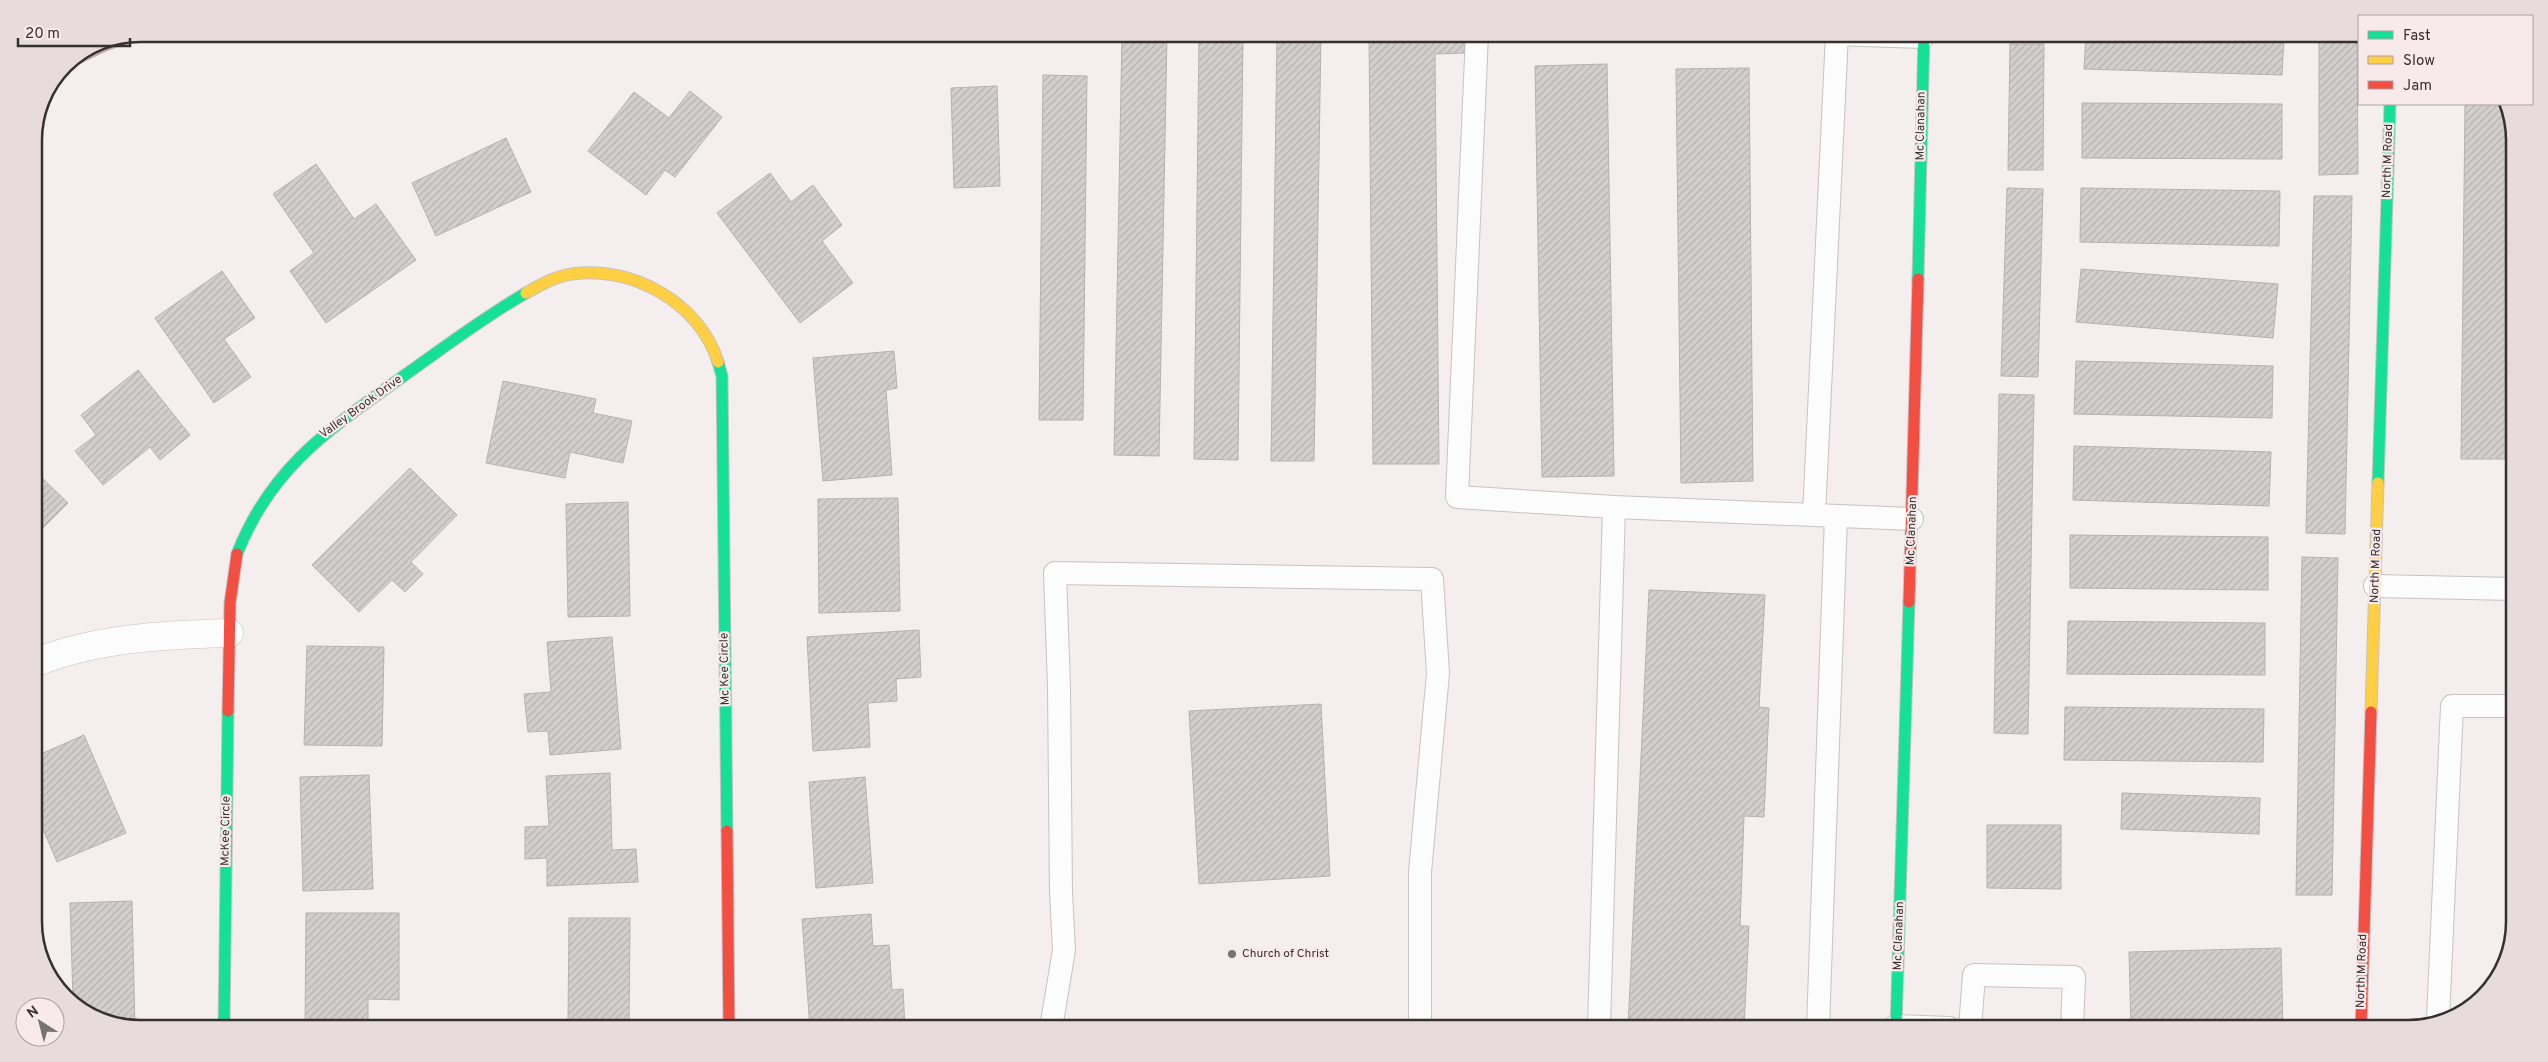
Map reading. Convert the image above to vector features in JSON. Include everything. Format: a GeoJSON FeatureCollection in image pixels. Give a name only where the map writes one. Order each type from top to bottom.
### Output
{"type":"FeatureCollection","features":[{"type":"Feature","properties":{"kind":"street","name":"Mc Clanahan"},"geometry":{"type":"LineString","coordinates":[[1896,1020],[1912,519],[1923,42]]}},
{"type":"Feature","properties":{"kind":"street","name":"North M Road"},"geometry":{"type":"LineString","coordinates":[[2361,1020],[2390,105]]}},
{"type":"Feature","properties":{"kind":"street","name":"Valley Brook Drive"},"geometry":{"type":"LineString","coordinates":[[229,634],[232,579],[237,555],[247,528],[263,500],[287,467],[325,432],[502,307],[531,290],[570,274],[594,273],[621,275],[660,291],[684,308],[691,318]]}},
{"type":"Feature","properties":{"kind":"street","name":"Mc Kee Circle"},"geometry":{"type":"LineString","coordinates":[[691,318],[710,341],[722,376],[730,1020]]}},
{"type":"Feature","properties":{"kind":"street"},"geometry":{"type":"LineString","coordinates":[[43,660],[75,649],[152,635],[229,634]]}},
{"type":"Feature","properties":{"kind":"street","name":"McKee Circle"},"geometry":{"type":"LineString","coordinates":[[224,1020],[229,634]]}},
{"type":"Feature","properties":{"kind":"lane"},"geometry":{"type":"LineString","coordinates":[[1477,42],[1457,497],[1614,507],[1912,519]]}},
{"type":"Feature","properties":{"kind":"lane"},"geometry":{"type":"LineString","coordinates":[[1814,515],[1835,42]]}},
{"type":"Feature","properties":{"kind":"lane"},"geometry":{"type":"LineString","coordinates":[[1599,1020],[1614,507]]}},
{"type":"Feature","properties":{"kind":"lane"},"geometry":{"type":"LineString","coordinates":[[1818,1020],[1836,516]]}},
{"type":"Feature","properties":{"kind":"lane"},"geometry":{"type":"LineString","coordinates":[[1052,1020],[1064,950],[1061,892],[1060,687],[1055,573],[1432,579],[1438,673],[1420,872],[1420,1020]]}},
{"type":"Feature","properties":{"kind":"lane"},"geometry":{"type":"LineString","coordinates":[[2375,586],[2506,588]]}},
{"type":"Feature","properties":{"kind":"lane"},"geometry":{"type":"LineString","coordinates":[[2438,1014],[2452,706],[2506,706]]}},
{"type":"Feature","properties":{"kind":"lane"},"geometry":{"type":"LineString","coordinates":[[1971,1020],[1974,975],[2074,977],[2072,1020]]}},
{"type":"Feature","properties":{"kind":"building"},"geometry":{"type":"Polygon","coordinates":[[[1277,42],[1321,42],[1314,461],[1271,461],[1277,42]]]}},
{"type":"Feature","properties":{"kind":"building"},"geometry":{"type":"Polygon","coordinates":[[[1369,42],[1465,42],[1465,53],[1435,54],[1439,464],[1373,464],[1369,42]]]}},
{"type":"Feature","properties":{"kind":"building"},"geometry":{"type":"Polygon","coordinates":[[[2086,42],[2284,42],[2282,75],[2084,69],[2086,42]]]}},
{"type":"Feature","properties":{"kind":"building"},"geometry":{"type":"Polygon","coordinates":[[[2319,42],[2357,42],[2358,174],[2319,175],[2319,42]]]}},
{"type":"Feature","properties":{"kind":"building"},"geometry":{"type":"Polygon","coordinates":[[[1122,43],[1167,43],[1159,456],[1114,455],[1122,43]]]}},
{"type":"Feature","properties":{"kind":"building"},"geometry":{"type":"Polygon","coordinates":[[[1199,43],[1243,43],[1238,460],[1194,459],[1199,43]]]}},
{"type":"Feature","properties":{"kind":"building"},"geometry":{"type":"Polygon","coordinates":[[[2010,44],[2044,44],[2043,170],[2008,170],[2010,44]]]}},
{"type":"Feature","properties":{"kind":"building"},"geometry":{"type":"Polygon","coordinates":[[[1607,64],[1614,476],[1542,477],[1535,66],[1607,64]]]}},
{"type":"Feature","properties":{"kind":"building"},"geometry":{"type":"Polygon","coordinates":[[[1749,68],[1753,481],[1681,483],[1676,69],[1749,68]]]}},
{"type":"Feature","properties":{"kind":"building"},"geometry":{"type":"Polygon","coordinates":[[[1043,75],[1087,76],[1083,420],[1039,420],[1043,75]]]}},
{"type":"Feature","properties":{"kind":"building"},"geometry":{"type":"Polygon","coordinates":[[[997,86],[1000,186],[954,188],[951,88],[997,86]]]}},
{"type":"Feature","properties":{"kind":"building"},"geometry":{"type":"Polygon","coordinates":[[[690,91],[722,117],[675,177],[665,170],[646,195],[588,151],[634,92],[669,118],[690,91]]]}},
{"type":"Feature","properties":{"kind":"building"},"geometry":{"type":"Polygon","coordinates":[[[2082,103],[2282,104],[2282,159],[2082,158],[2082,103]]]}},
{"type":"Feature","properties":{"kind":"building"},"geometry":{"type":"Polygon","coordinates":[[[2465,105],[2498,105],[2504,121],[2505,134],[2505,459],[2461,459],[2465,105]]]}},
{"type":"Feature","properties":{"kind":"building"},"geometry":{"type":"Polygon","coordinates":[[[506,138],[531,192],[436,236],[412,183],[506,138]]]}},
{"type":"Feature","properties":{"kind":"building"},"geometry":{"type":"Polygon","coordinates":[[[316,164],[354,219],[376,204],[416,260],[326,323],[290,271],[314,253],[273,194],[316,164]]]}},
{"type":"Feature","properties":{"kind":"building"},"geometry":{"type":"Polygon","coordinates":[[[770,173],[791,202],[813,185],[842,225],[822,241],[853,283],[800,323],[717,213],[770,173]]]}},
{"type":"Feature","properties":{"kind":"building"},"geometry":{"type":"Polygon","coordinates":[[[2007,188],[2043,189],[2038,377],[2001,376],[2007,188]]]}},
{"type":"Feature","properties":{"kind":"building"},"geometry":{"type":"Polygon","coordinates":[[[2081,188],[2280,191],[2279,246],[2080,242],[2081,188]]]}},
{"type":"Feature","properties":{"kind":"building"},"geometry":{"type":"Polygon","coordinates":[[[2314,196],[2352,196],[2345,534],[2306,533],[2314,196]]]}},
{"type":"Feature","properties":{"kind":"building"},"geometry":{"type":"Polygon","coordinates":[[[2081,269],[2278,284],[2273,338],[2076,322],[2081,269]]]}},
{"type":"Feature","properties":{"kind":"building"},"geometry":{"type":"Polygon","coordinates":[[[222,271],[255,318],[224,339],[251,377],[214,403],[155,318],[222,271]]]}},
{"type":"Feature","properties":{"kind":"building"},"geometry":{"type":"Polygon","coordinates":[[[894,351],[897,388],[886,390],[892,475],[823,481],[813,358],[894,351]]]}},
{"type":"Feature","properties":{"kind":"building"},"geometry":{"type":"Polygon","coordinates":[[[2076,361],[2273,366],[2272,418],[2074,414],[2076,361]]]}},
{"type":"Feature","properties":{"kind":"building"},"geometry":{"type":"Polygon","coordinates":[[[138,370],[190,435],[160,460],[150,447],[103,485],[75,451],[96,435],[81,415],[138,370]]]}},
{"type":"Feature","properties":{"kind":"building"},"geometry":{"type":"Polygon","coordinates":[[[503,381],[596,399],[593,413],[632,421],[623,463],[570,452],[565,478],[486,463],[503,381]]]}},
{"type":"Feature","properties":{"kind":"building"},"geometry":{"type":"Polygon","coordinates":[[[1999,394],[2034,395],[2028,734],[1994,733],[1999,394]]]}},
{"type":"Feature","properties":{"kind":"building"},"geometry":{"type":"Polygon","coordinates":[[[2074,446],[2271,452],[2269,506],[2073,500],[2074,446]]]}},
{"type":"Feature","properties":{"kind":"building"},"geometry":{"type":"Polygon","coordinates":[[[410,468],[457,515],[411,562],[423,574],[405,592],[392,580],[359,612],[312,565],[410,468]]]}},
{"type":"Feature","properties":{"kind":"building"},"geometry":{"type":"Polygon","coordinates":[[[43,479],[68,503],[43,528],[43,479]]]}},
{"type":"Feature","properties":{"kind":"building"},"geometry":{"type":"Polygon","coordinates":[[[898,498],[900,611],[819,613],[818,499],[898,498]]]}},
{"type":"Feature","properties":{"kind":"building"},"geometry":{"type":"Polygon","coordinates":[[[628,502],[630,616],[568,617],[566,504],[628,502]]]}},
{"type":"Feature","properties":{"kind":"building"},"geometry":{"type":"Polygon","coordinates":[[[2070,535],[2268,537],[2268,590],[2070,588],[2070,535]]]}},
{"type":"Feature","properties":{"kind":"building"},"geometry":{"type":"Polygon","coordinates":[[[2302,557],[2338,558],[2332,895],[2296,895],[2302,557]]]}},
{"type":"Feature","properties":{"kind":"building"},"geometry":{"type":"Polygon","coordinates":[[[1649,590],[1765,595],[1759,707],[1769,708],[1764,817],[1744,816],[1740,926],[1749,926],[1744,1020],[1628,1020],[1649,590]]]}},
{"type":"Feature","properties":{"kind":"building"},"geometry":{"type":"Polygon","coordinates":[[[2068,621],[2265,623],[2265,675],[2067,674],[2068,621]]]}},
{"type":"Feature","properties":{"kind":"building"},"geometry":{"type":"Polygon","coordinates":[[[919,630],[921,677],[896,679],[897,701],[868,703],[870,747],[813,751],[807,637],[919,630]]]}},
{"type":"Feature","properties":{"kind":"building"},"geometry":{"type":"Polygon","coordinates":[[[612,637],[621,749],[550,755],[548,731],[528,732],[524,694],[551,692],[547,642],[612,637]]]}},
{"type":"Feature","properties":{"kind":"building"},"geometry":{"type":"Polygon","coordinates":[[[307,646],[384,647],[382,746],[304,745],[307,646]]]}},
{"type":"Feature","properties":{"kind":"building"},"geometry":{"type":"Polygon","coordinates":[[[1321,704],[1330,876],[1199,884],[1189,711],[1321,704]]]}},
{"type":"Feature","properties":{"kind":"building"},"geometry":{"type":"Polygon","coordinates":[[[2065,707],[2264,709],[2263,762],[2064,760],[2065,707]]]}},
{"type":"Feature","properties":{"kind":"building"},"geometry":{"type":"Polygon","coordinates":[[[84,735],[126,833],[57,862],[43,829],[43,753],[84,735]]]}},
{"type":"Feature","properties":{"kind":"building"},"geometry":{"type":"Polygon","coordinates":[[[610,773],[612,850],[636,849],[638,882],[547,886],[547,858],[525,859],[525,827],[549,826],[546,776],[610,773]]]}},
{"type":"Feature","properties":{"kind":"building"},"geometry":{"type":"Polygon","coordinates":[[[369,775],[373,889],[303,891],[300,777],[369,775]]]}},
{"type":"Feature","properties":{"kind":"building"},"geometry":{"type":"Polygon","coordinates":[[[865,777],[873,883],[816,888],[809,782],[865,777]]]}},
{"type":"Feature","properties":{"kind":"building"},"geometry":{"type":"Polygon","coordinates":[[[2122,793],[2260,798],[2259,834],[2121,829],[2122,793]]]}},
{"type":"Feature","properties":{"kind":"building"},"geometry":{"type":"Polygon","coordinates":[[[1987,825],[2061,825],[2061,889],[1987,888],[1987,825]]]}},
{"type":"Feature","properties":{"kind":"building"},"geometry":{"type":"Polygon","coordinates":[[[132,901],[135,1019],[121,1018],[103,1012],[86,1003],[73,992],[70,903],[132,901]]]}},
{"type":"Feature","properties":{"kind":"building"},"geometry":{"type":"Polygon","coordinates":[[[306,913],[399,913],[399,1000],[368,999],[368,1020],[305,1020],[306,913]]]}},
{"type":"Feature","properties":{"kind":"building"},"geometry":{"type":"Polygon","coordinates":[[[871,914],[873,946],[889,945],[892,990],[903,989],[905,1020],[809,1020],[802,919],[871,914]]]}},
{"type":"Feature","properties":{"kind":"building"},"geometry":{"type":"Polygon","coordinates":[[[569,918],[630,918],[629,1020],[568,1020],[569,918]]]}},
{"type":"Feature","properties":{"kind":"building"},"geometry":{"type":"Polygon","coordinates":[[[2281,948],[2283,1020],[2131,1020],[2129,952],[2281,948]]]}},
{"type":"Feature","properties":{"kind":"traffic: fast"},"geometry":{"type":"LineString","coordinates":[[1918,279],[1924,42]]}},
{"type":"Feature","properties":{"kind":"traffic: fast"},"geometry":{"type":"LineString","coordinates":[[2378,483],[2390,105]]}},
{"type":"Feature","properties":{"kind":"traffic: fast"},"geometry":{"type":"LineString","coordinates":[[237,554],[252,522],[269,494],[288,470],[310,448],[333,428],[384,390],[482,320],[526,293]]}},
{"type":"Feature","properties":{"kind":"traffic: fast"},"geometry":{"type":"LineString","coordinates":[[718,362],[722,376],[727,831]]}},
{"type":"Feature","properties":{"kind":"traffic: fast"},"geometry":{"type":"LineString","coordinates":[[1896,1020],[1909,602]]}},
{"type":"Feature","properties":{"kind":"traffic: fast"},"geometry":{"type":"LineString","coordinates":[[224,1020],[228,711]]}},
{"type":"Feature","properties":{"kind":"traffic: slow"},"geometry":{"type":"LineString","coordinates":[[526,293],[554,279],[572,274],[595,273],[618,276],[640,282],[661,292],[680,306],[696,322],[709,341],[718,362]]}},
{"type":"Feature","properties":{"kind":"traffic: slow"},"geometry":{"type":"LineString","coordinates":[[2371,712],[2378,483]]}},
{"type":"Feature","properties":{"kind":"traffic: jam"},"geometry":{"type":"LineString","coordinates":[[1909,602],[1918,279]]}},
{"type":"Feature","properties":{"kind":"traffic: jam"},"geometry":{"type":"LineString","coordinates":[[228,711],[230,603],[237,554]]}},
{"type":"Feature","properties":{"kind":"traffic: jam"},"geometry":{"type":"LineString","coordinates":[[2361,1020],[2371,712]]}},
{"type":"Feature","properties":{"kind":"traffic: jam"},"geometry":{"type":"LineString","coordinates":[[727,831],[729,1020]]}},
{"type":"Feature","properties":{"kind":"place","name":"Church of Christ"},"geometry":{"type":"Point","coordinates":[1232,954]}}]}
